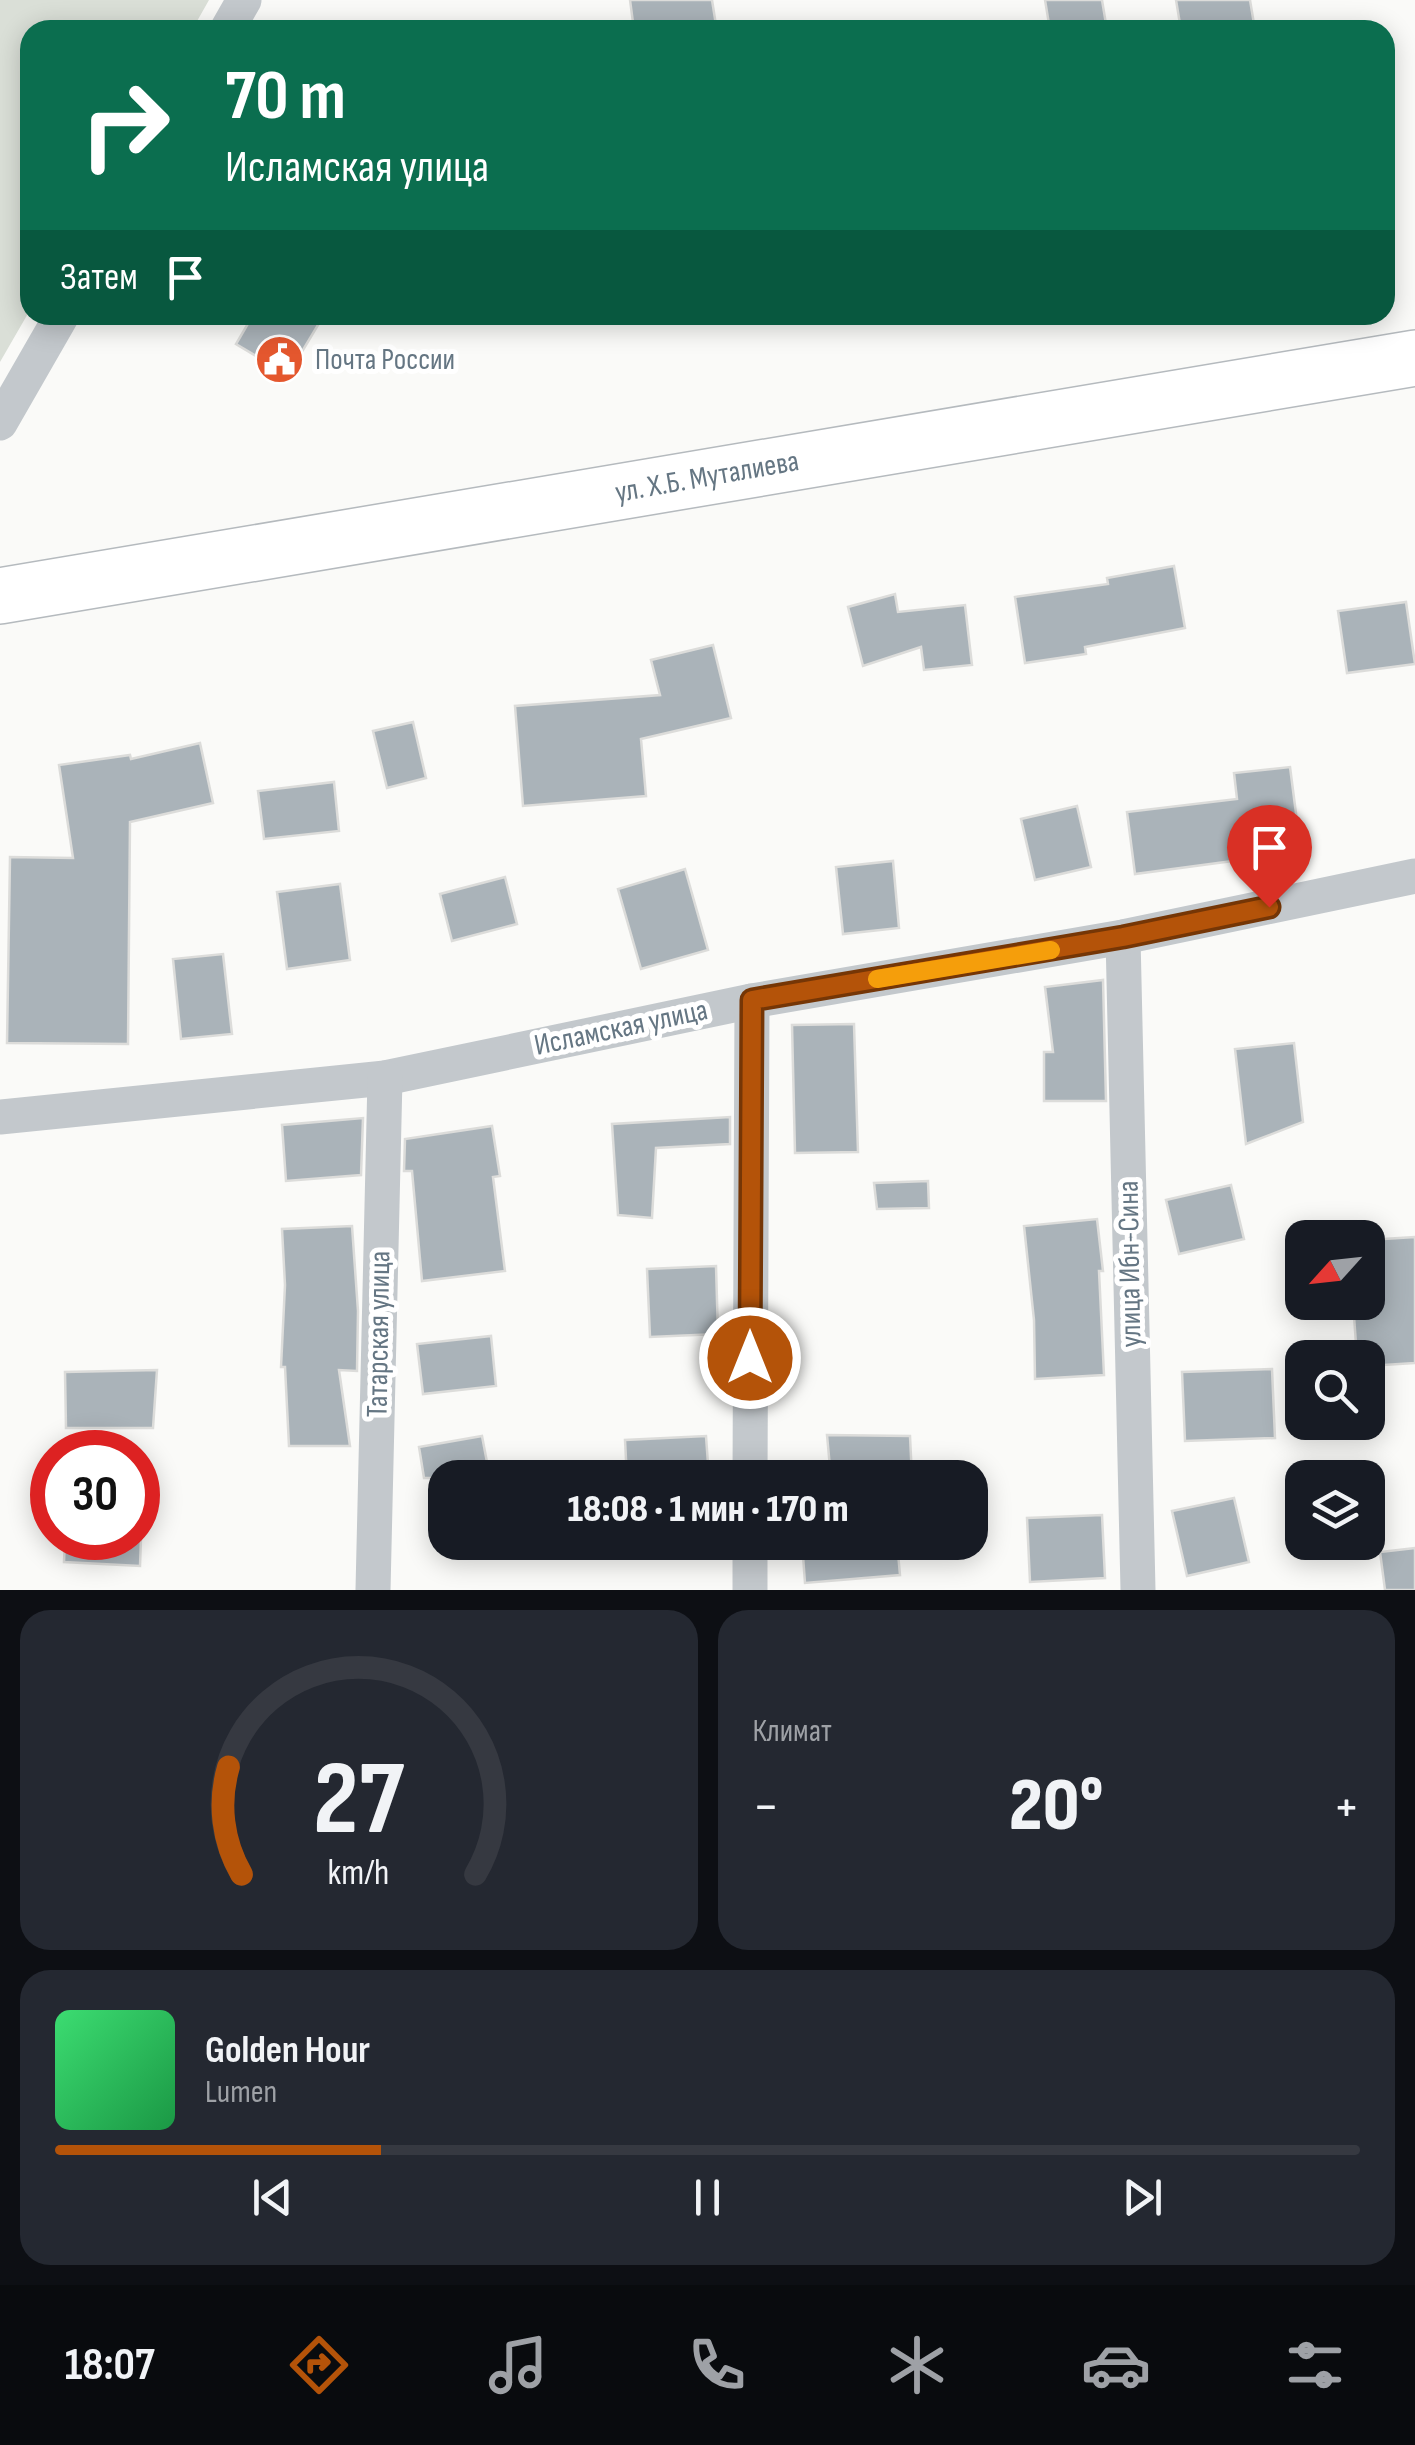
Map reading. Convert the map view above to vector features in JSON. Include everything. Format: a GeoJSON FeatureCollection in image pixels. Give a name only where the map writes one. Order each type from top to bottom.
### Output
{"type":"FeatureCollection","features":[{"type":"Feature","properties":{"kind":"main road","name":"ул. Х.Б. Муталиева"},"geometry":{"type":"LineString","coordinates":[[0,596],[1415,358]]}},
{"type":"Feature","properties":{"kind":"street"},"geometry":{"type":"LineString","coordinates":[[0,422],[56,325]]}},
{"type":"Feature","properties":{"kind":"street","name":"Исламская улица"},"geometry":{"type":"LineString","coordinates":[[0,1118],[385,1078],[752,1000],[1123,937],[1415,876]]}},
{"type":"Feature","properties":{"kind":"street","name":"улица Ибн-Сина"},"geometry":{"type":"LineString","coordinates":[[1123,937],[1138,1590]]}},
{"type":"Feature","properties":{"kind":"street"},"geometry":{"type":"LineString","coordinates":[[750,1460],[752,1000]]}},
{"type":"Feature","properties":{"kind":"street","name":"Татарская улица"},"geometry":{"type":"LineString","coordinates":[[373,1590],[385,1078]]}},
{"type":"Feature","properties":{"kind":"street"},"geometry":{"type":"LineString","coordinates":[[750,1560],[750,1590]]}},
{"type":"Feature","properties":{"kind":"shaded area"},"geometry":{"type":"Polygon","coordinates":[[[0,0],[209,0],[198,20],[20,20],[21,325],[0,362],[0,0]]]}},
{"type":"Feature","properties":{"kind":"building"},"geometry":{"type":"Polygon","coordinates":[[[630,0],[712,0],[715,20],[633,20],[630,0]]]}},
{"type":"Feature","properties":{"kind":"building"},"geometry":{"type":"Polygon","coordinates":[[[1045,0],[1102,0],[1105,20],[1048,20],[1045,0]]]}},
{"type":"Feature","properties":{"kind":"building"},"geometry":{"type":"Polygon","coordinates":[[[1176,0],[1250,0],[1253,20],[1179,20],[1176,0]]]}},
{"type":"Feature","properties":{"kind":"building","name":"Почта России"},"geometry":{"type":"Polygon","coordinates":[[[247,325],[318,325],[288,375],[236,344],[247,325]]]}},
{"type":"Feature","properties":{"kind":"building"},"geometry":{"type":"Polygon","coordinates":[[[1174,566],[1185,628],[1085,647],[1086,654],[1025,663],[1015,597],[1108,584],[1107,578],[1174,566]]]}},
{"type":"Feature","properties":{"kind":"building"},"geometry":{"type":"Polygon","coordinates":[[[895,594],[898,612],[965,605],[972,665],[924,670],[921,647],[863,666],[848,607],[895,594]]]}},
{"type":"Feature","properties":{"kind":"building"},"geometry":{"type":"Polygon","coordinates":[[[1406,602],[1415,664],[1347,673],[1338,611],[1406,602]]]}},
{"type":"Feature","properties":{"kind":"building"},"geometry":{"type":"Polygon","coordinates":[[[713,645],[731,718],[641,739],[646,796],[523,806],[515,706],[660,695],[651,660],[713,645]]]}},
{"type":"Feature","properties":{"kind":"building"},"geometry":{"type":"Polygon","coordinates":[[[413,722],[426,778],[387,788],[373,731],[413,722]]]}},
{"type":"Feature","properties":{"kind":"building"},"geometry":{"type":"Polygon","coordinates":[[[200,743],[213,803],[130,822],[128,1044],[7,1043],[10,857],[73,858],[59,765],[130,755],[131,759],[200,743]]]}},
{"type":"Feature","properties":{"kind":"building"},"geometry":{"type":"Polygon","coordinates":[[[1290,767],[1301,852],[1135,874],[1127,812],[1237,799],[1234,773],[1290,767]]]}},
{"type":"Feature","properties":{"kind":"building"},"geometry":{"type":"Polygon","coordinates":[[[334,782],[339,831],[264,839],[258,791],[334,782]]]}},
{"type":"Feature","properties":{"kind":"building"},"geometry":{"type":"Polygon","coordinates":[[[1077,806],[1091,867],[1035,880],[1021,819],[1077,806]]]}},
{"type":"Feature","properties":{"kind":"building"},"geometry":{"type":"Polygon","coordinates":[[[893,861],[899,928],[843,934],[836,867],[893,861]]]}},
{"type":"Feature","properties":{"kind":"building"},"geometry":{"type":"Polygon","coordinates":[[[685,869],[708,950],[641,969],[618,889],[685,869]]]}},
{"type":"Feature","properties":{"kind":"building"},"geometry":{"type":"Polygon","coordinates":[[[505,877],[517,924],[452,941],[440,894],[505,877]]]}},
{"type":"Feature","properties":{"kind":"building"},"geometry":{"type":"Polygon","coordinates":[[[340,884],[350,960],[287,969],[277,892],[340,884]]]}},
{"type":"Feature","properties":{"kind":"building"},"geometry":{"type":"Polygon","coordinates":[[[223,954],[232,1034],[181,1039],[173,959],[223,954]]]}},
{"type":"Feature","properties":{"kind":"building"},"geometry":{"type":"Polygon","coordinates":[[[1103,980],[1106,1101],[1044,1101],[1044,1052],[1053,1052],[1045,987],[1103,980]]]}},
{"type":"Feature","properties":{"kind":"building"},"geometry":{"type":"Polygon","coordinates":[[[854,1024],[858,1152],[795,1153],[792,1025],[854,1024]]]}},
{"type":"Feature","properties":{"kind":"building"},"geometry":{"type":"Polygon","coordinates":[[[1294,1043],[1303,1122],[1246,1144],[1235,1049],[1294,1043]]]}},
{"type":"Feature","properties":{"kind":"building"},"geometry":{"type":"Polygon","coordinates":[[[730,1117],[730,1144],[656,1148],[652,1218],[618,1215],[612,1124],[730,1117]]]}},
{"type":"Feature","properties":{"kind":"building"},"geometry":{"type":"Polygon","coordinates":[[[363,1118],[361,1175],[286,1181],[282,1125],[363,1118]]]}},
{"type":"Feature","properties":{"kind":"building"},"geometry":{"type":"Polygon","coordinates":[[[492,1126],[500,1176],[493,1177],[505,1271],[422,1281],[412,1171],[404,1171],[405,1139],[492,1126]]]}},
{"type":"Feature","properties":{"kind":"building"},"geometry":{"type":"Polygon","coordinates":[[[928,1181],[929,1208],[877,1209],[874,1183],[928,1181]]]}},
{"type":"Feature","properties":{"kind":"building"},"geometry":{"type":"Polygon","coordinates":[[[1231,1185],[1244,1239],[1179,1254],[1166,1200],[1231,1185]]]}},
{"type":"Feature","properties":{"kind":"building"},"geometry":{"type":"Polygon","coordinates":[[[1097,1219],[1103,1271],[1099,1271],[1104,1375],[1035,1379],[1034,1320],[1024,1226],[1097,1219]]]}},
{"type":"Feature","properties":{"kind":"building"},"geometry":{"type":"Polygon","coordinates":[[[352,1226],[358,1311],[357,1371],[339,1370],[350,1446],[289,1446],[285,1367],[281,1367],[285,1285],[282,1229],[352,1226]]]}},
{"type":"Feature","properties":{"kind":"building"},"geometry":{"type":"Polygon","coordinates":[[[1415,1237],[1415,1363],[1385,1365],[1385,1340],[1356,1340],[1354,1320],[1385,1320],[1385,1239],[1415,1237]]]}},
{"type":"Feature","properties":{"kind":"building"},"geometry":{"type":"Polygon","coordinates":[[[716,1266],[718,1334],[650,1337],[647,1269],[716,1266]]]}},
{"type":"Feature","properties":{"kind":"building"},"geometry":{"type":"Polygon","coordinates":[[[491,1336],[496,1386],[423,1394],[417,1344],[491,1336]]]}},
{"type":"Feature","properties":{"kind":"building"},"geometry":{"type":"Polygon","coordinates":[[[1272,1369],[1275,1438],[1185,1441],[1182,1372],[1272,1369]]]}},
{"type":"Feature","properties":{"kind":"building"},"geometry":{"type":"Polygon","coordinates":[[[157,1370],[153,1428],[66,1428],[65,1372],[157,1370]]]}},
{"type":"Feature","properties":{"kind":"building"},"geometry":{"type":"Polygon","coordinates":[[[827,1435],[910,1436],[911,1460],[829,1460],[827,1435]]]}},
{"type":"Feature","properties":{"kind":"building"},"geometry":{"type":"Polygon","coordinates":[[[482,1436],[487,1460],[428,1460],[428,1478],[424,1478],[419,1447],[482,1436]]]}},
{"type":"Feature","properties":{"kind":"building"},"geometry":{"type":"Polygon","coordinates":[[[706,1436],[708,1460],[626,1460],[625,1440],[706,1436]]]}},
{"type":"Feature","properties":{"kind":"building"},"geometry":{"type":"Polygon","coordinates":[[[1234,1498],[1249,1562],[1187,1576],[1172,1511],[1234,1498]]]}},
{"type":"Feature","properties":{"kind":"building"},"geometry":{"type":"Polygon","coordinates":[[[1102,1515],[1105,1578],[1030,1582],[1027,1518],[1102,1515]]]}},
{"type":"Feature","properties":{"kind":"building"},"geometry":{"type":"Polygon","coordinates":[[[1415,1548],[1415,1590],[1385,1590],[1381,1560],[1385,1560],[1385,1551],[1415,1548]]]}},
{"type":"Feature","properties":{"kind":"building"},"geometry":{"type":"Polygon","coordinates":[[[64,1560],[140,1560],[140,1566],[64,1560]]]}},
{"type":"Feature","properties":{"kind":"building"},"geometry":{"type":"Polygon","coordinates":[[[803,1560],[899,1560],[900,1575],[805,1583],[803,1560]]]}},
{"type":"Feature","properties":{"kind":"slow traffic"},"geometry":{"type":"LineString","coordinates":[[877,979],[1051,950]]}},
{"type":"Feature","properties":{"kind":"place","name":"Почта России"},"geometry":{"type":"Point","coordinates":[280,360]}},
{"type":"Feature","properties":{"kind":"route"},"geometry":{"type":"LineString","coordinates":[[750,1358],[752,1000],[1123,937],[1269,907]]}}]}
